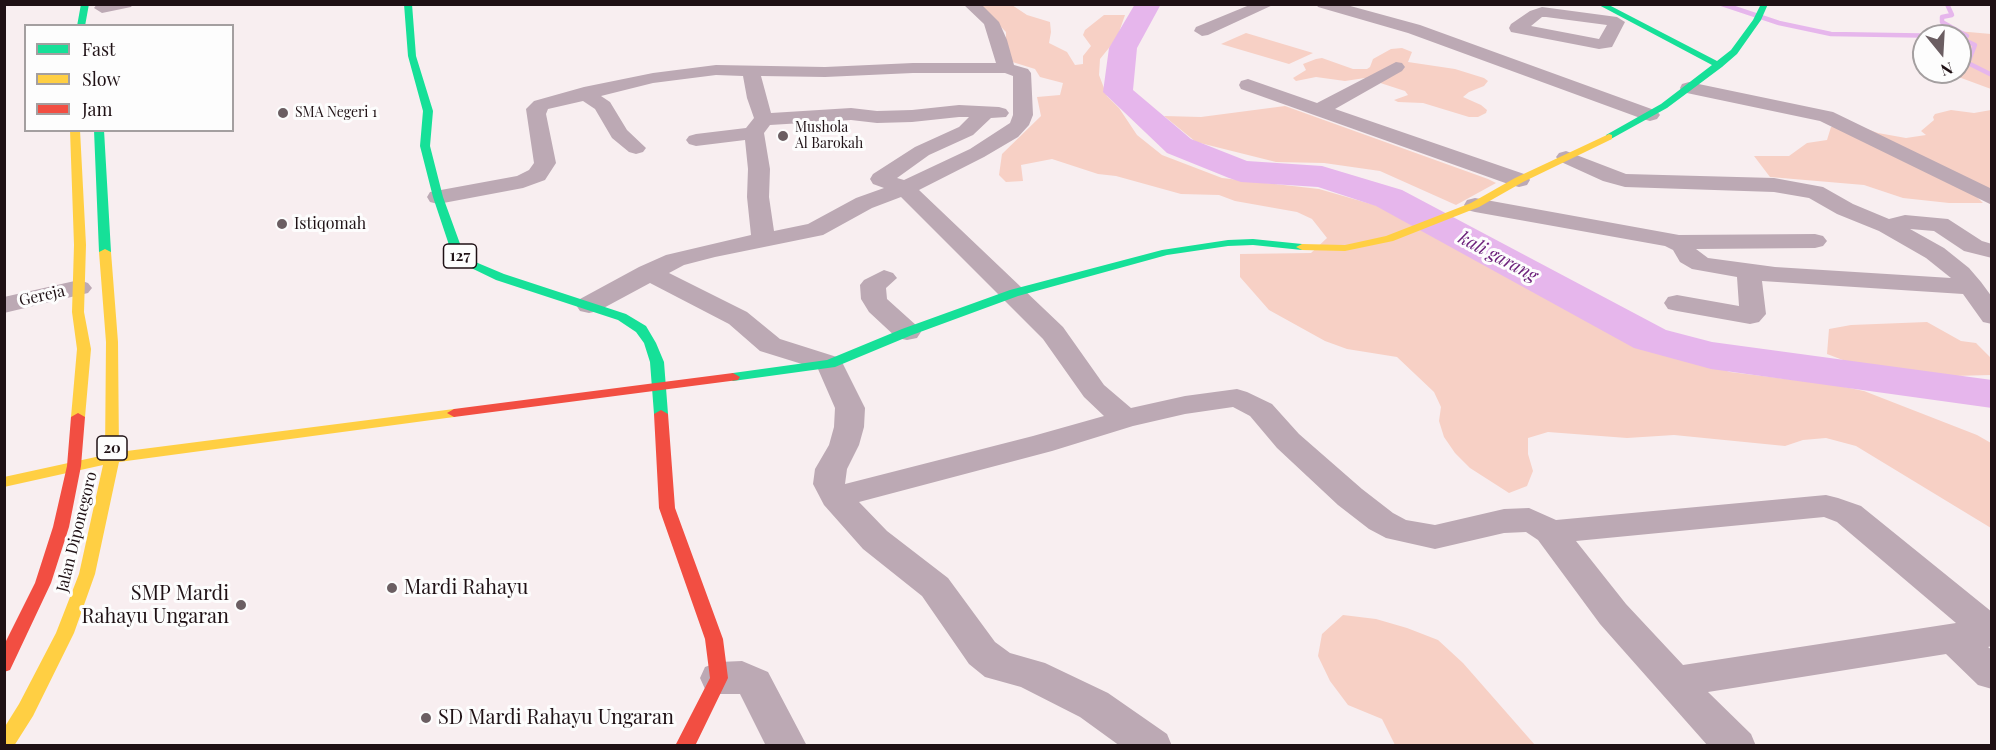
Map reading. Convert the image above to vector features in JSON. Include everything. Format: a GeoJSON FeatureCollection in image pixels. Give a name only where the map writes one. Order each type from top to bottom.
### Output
{"type":"FeatureCollection","features":[{"type":"Feature","properties":{"kind":"main road"},"geometry":{"type":"LineString","coordinates":[[81,24],[85,4]]}},
{"type":"Feature","properties":{"kind":"main road","name":"127"},"geometry":{"type":"LineString","coordinates":[[408,4],[412,56],[428,111],[425,146],[438,197],[458,254],[469,263],[500,277],[622,317],[641,329],[651,343],[657,362],[660,387],[662,457],[668,508],[714,639],[719,678]]}},
{"type":"Feature","properties":{"kind":"main road"},"geometry":{"type":"LineString","coordinates":[[1600,4],[1623,21],[1719,65]]}},
{"type":"Feature","properties":{"kind":"main road"},"geometry":{"type":"LineString","coordinates":[[100,24],[102,6]]}},
{"type":"Feature","properties":{"kind":"main road"},"geometry":{"type":"LineString","coordinates":[[4,482],[112,458],[830,364],[907,332],[1014,293],[1114,265],[1202,246],[1253,242],[1310,248],[1345,248],[1407,233],[1475,205],[1519,180],[1618,133],[1650,115],[1689,88],[1734,52],[1761,12]]}},
{"type":"Feature","properties":{"kind":"main road","name":"Jalan Diponegoro"},"geometry":{"type":"LineString","coordinates":[[4,665],[43,583],[62,527],[74,466],[84,350],[78,312],[77,132]]}},
{"type":"Feature","properties":{"kind":"main road","name":"Jalan Diponegoro"},"geometry":{"type":"LineString","coordinates":[[4,744],[26,710],[65,633],[87,574],[112,458],[112,342],[103,240],[99,132]]}},
{"type":"Feature","properties":{"kind":"main road"},"geometry":{"type":"LineString","coordinates":[[76,173],[100,168]]}},
{"type":"Feature","properties":{"kind":"main road"},"geometry":{"type":"LineString","coordinates":[[685,746],[719,678]]}},
{"type":"Feature","properties":{"kind":"street"},"geometry":{"type":"LineString","coordinates":[[102,6],[126,4]]}},
{"type":"Feature","properties":{"kind":"street"},"geometry":{"type":"LineString","coordinates":[[971,4],[991,22],[999,40],[1006,68]]}},
{"type":"Feature","properties":{"kind":"street"},"geometry":{"type":"LineString","coordinates":[[1202,31],[1267,4]]}},
{"type":"Feature","properties":{"kind":"street"},"geometry":{"type":"LineString","coordinates":[[1324,4],[1414,29],[1650,115]]}},
{"type":"Feature","properties":{"kind":"street"},"geometry":{"type":"LineString","coordinates":[[1542,12],[1623,21],[1606,43],[1599,44],[1517,28],[1542,12]]}},
{"type":"Feature","properties":{"kind":"street"},"geometry":{"type":"LineString","coordinates":[[1320,109],[1396,67]]}},
{"type":"Feature","properties":{"kind":"street"},"geometry":{"type":"LineString","coordinates":[[438,197],[523,181],[537,175],[545,163],[536,109],[547,102],[679,73],[703,70],[825,72],[913,68],[1006,68],[1017,70],[1023,77],[1023,115],[1019,125],[1011,133],[904,188],[864,203],[815,230],[692,254],[648,272],[589,305]]}},
{"type":"Feature","properties":{"kind":"street"},"geometry":{"type":"LineString","coordinates":[[751,71],[759,126],[758,197],[764,241]]}},
{"type":"Feature","properties":{"kind":"street"},"geometry":{"type":"LineString","coordinates":[[1248,85],[1519,180]]}},
{"type":"Feature","properties":{"kind":"street"},"geometry":{"type":"LineString","coordinates":[[1689,88],[1826,116],[1992,198]]}},
{"type":"Feature","properties":{"kind":"street"},"geometry":{"type":"LineString","coordinates":[[584,93],[603,106],[619,134],[636,148]]}},
{"type":"Feature","properties":{"kind":"street"},"geometry":{"type":"LineString","coordinates":[[696,141],[759,126],[850,114],[877,117],[959,111],[1023,115]]}},
{"type":"Feature","properties":{"kind":"street"},"geometry":{"type":"LineString","coordinates":[[986,112],[966,131],[922,151],[881,179],[904,188],[1014,293],[1053,333],[1094,391],[1125,419]]}},
{"type":"Feature","properties":{"kind":"street"},"geometry":{"type":"LineString","coordinates":[[1566,157],[1625,180],[1746,183],[1801,188],[1887,226],[1950,263],[1972,287],[1992,316]]}},
{"type":"Feature","properties":{"kind":"street"},"geometry":{"type":"LineString","coordinates":[[1475,205],[1678,242],[1815,242]]}},
{"type":"Feature","properties":{"kind":"street"},"geometry":{"type":"LineString","coordinates":[[1887,226],[1905,222],[1940,224],[1986,250]]}},
{"type":"Feature","properties":{"kind":"street"},"geometry":{"type":"LineString","coordinates":[[1678,242],[1689,257],[1701,264],[1749,272],[1972,287]]}},
{"type":"Feature","properties":{"kind":"street"},"geometry":{"type":"LineString","coordinates":[[1935,253],[1975,253],[1986,250]]}},
{"type":"Feature","properties":{"kind":"street"},"geometry":{"type":"LineString","coordinates":[[648,272],[738,318],[770,345],[830,364],[850,408],[849,427],[844,445],[831,469],[829,484],[836,497],[875,540],[935,587],[982,653],[999,666],[1031,675],[1094,705],[1152,746]]}},
{"type":"Feature","properties":{"kind":"street"},"geometry":{"type":"LineString","coordinates":[[1677,303],[1750,316],[1753,314],[1749,272]]}},
{"type":"Feature","properties":{"kind":"street"},"geometry":{"type":"LineString","coordinates":[[884,278],[873,285],[874,299],[878,306],[907,332]]}},
{"type":"Feature","properties":{"kind":"street","name":"Gereja"},"geometry":{"type":"LineString","coordinates":[[4,305],[79,288]]}},
{"type":"Feature","properties":{"kind":"street"},"geometry":{"type":"LineString","coordinates":[[836,497],[1041,444],[1125,419],[1185,405],[1237,398],[1261,410],[1288,441],[1350,497],[1398,530],[1436,537],[1504,521],[1537,522],[1550,532],[1613,614],[1706,717],[1736,746]]}},
{"type":"Feature","properties":{"kind":"street"},"geometry":{"type":"LineString","coordinates":[[1550,532],[1826,506],[1849,514],[1992,632],[1674,682]]}},
{"type":"Feature","properties":{"kind":"street"},"geometry":{"type":"LineString","coordinates":[[1954,639],[1992,674]]}},
{"type":"Feature","properties":{"kind":"street"},"geometry":{"type":"LineString","coordinates":[[719,678],[742,677],[754,683],[787,746]]}},
{"type":"Feature","properties":{"kind":"shaded area"},"geometry":{"type":"Polygon","coordinates":[[[975,5],[1012,5],[1027,15],[1050,22],[1049,43],[1067,52],[1075,65],[1083,64],[1083,56],[1091,46],[1083,35],[1085,30],[1104,15],[1125,15],[1117,38],[1100,59],[1099,75],[1107,96],[1119,108],[1137,135],[1162,155],[1222,178],[1319,189],[1378,206],[1538,286],[1628,338],[1730,372],[1835,385],[1864,391],[1977,435],[1991,443],[1991,528],[1856,446],[1826,438],[1803,440],[1785,446],[1674,435],[1627,438],[1548,432],[1528,438],[1528,454],[1533,471],[1527,486],[1509,493],[1470,468],[1455,453],[1444,437],[1439,421],[1441,407],[1434,392],[1397,357],[1347,349],[1325,341],[1269,310],[1240,277],[1240,254],[1311,253],[1327,238],[1312,219],[1297,212],[1235,201],[1219,195],[1181,194],[1116,176],[1098,174],[1052,159],[1021,165],[1023,181],[1006,182],[999,175],[1002,154],[1041,116],[1037,97],[1060,95],[1063,83],[1040,77],[1035,69],[1006,60],[1006,32],[985,11],[975,5]]]}},
{"type":"Feature","properties":{"kind":"shaded area"},"geometry":{"type":"Polygon","coordinates":[[[1972,32],[1991,34],[1991,89],[1972,82],[1972,32]]]}},
{"type":"Feature","properties":{"kind":"shaded area"},"geometry":{"type":"Polygon","coordinates":[[[1246,33],[1313,53],[1289,64],[1221,44],[1246,33]]]}},
{"type":"Feature","properties":{"kind":"shaded area"},"geometry":{"type":"Polygon","coordinates":[[[1402,48],[1412,52],[1408,62],[1455,69],[1488,81],[1484,86],[1463,97],[1481,105],[1487,110],[1486,113],[1478,117],[1469,117],[1423,103],[1398,102],[1394,100],[1408,95],[1405,91],[1365,78],[1345,81],[1316,77],[1296,81],[1293,78],[1306,70],[1303,64],[1316,59],[1322,58],[1353,69],[1367,69],[1373,59],[1391,49],[1402,48]]]}},
{"type":"Feature","properties":{"kind":"shaded area"},"geometry":{"type":"Polygon","coordinates":[[[1285,106],[1496,183],[1456,205],[1380,171],[1324,163],[1276,162],[1196,142],[1164,116],[1201,117],[1285,106]]]}},
{"type":"Feature","properties":{"kind":"shaded area"},"geometry":{"type":"Polygon","coordinates":[[[1951,110],[1974,113],[1991,110],[1991,194],[1976,196],[1983,203],[1949,203],[1903,198],[1864,185],[1770,177],[1754,156],[1789,156],[1807,143],[1827,140],[1831,127],[1856,125],[1878,133],[1906,138],[1926,135],[1921,131],[1934,120],[1935,114],[1951,110]]]}},
{"type":"Feature","properties":{"kind":"shaded area"},"geometry":{"type":"Polygon","coordinates":[[[1927,322],[1961,341],[1976,343],[1991,358],[1991,375],[1916,377],[1864,368],[1827,354],[1829,329],[1851,325],[1927,322]]]}},
{"type":"Feature","properties":{"kind":"shaded area"},"geometry":{"type":"Polygon","coordinates":[[[1343,615],[1376,619],[1438,640],[1463,663],[1535,745],[1395,745],[1382,719],[1348,705],[1330,681],[1318,656],[1322,634],[1343,615]]]}},
{"type":"Feature","properties":{"kind":"waterway","name":"kali garang"},"geometry":{"type":"LineString","coordinates":[[1148,4],[1123,48],[1118,92],[1179,146],[1241,171],[1322,177],[1389,198],[1650,339],[1711,355],[1992,394]]}},
{"type":"Feature","properties":{"kind":"waterway"},"geometry":{"type":"LineString","coordinates":[[1722,4],[1779,23],[1831,34],[1912,35]]}},
{"type":"Feature","properties":{"kind":"waterway"},"geometry":{"type":"LineString","coordinates":[[1946,24],[1942,22],[1942,17],[1952,15],[1947,4]]}},
{"type":"Feature","properties":{"kind":"waterway"},"geometry":{"type":"LineString","coordinates":[[1972,44],[1975,45],[1972,53]]}},
{"type":"Feature","properties":{"kind":"waterway"},"geometry":{"type":"LineString","coordinates":[[1972,65],[1992,75]]}},
{"type":"Feature","properties":{"kind":"traffic: fast"},"geometry":{"type":"LineString","coordinates":[[81,24],[85,4]]}},
{"type":"Feature","properties":{"kind":"traffic: fast"},"geometry":{"type":"LineString","coordinates":[[408,4],[412,56],[428,111],[425,146],[438,197],[458,254],[469,263],[500,277],[622,317],[641,329],[650,343],[657,362],[661,414]]}},
{"type":"Feature","properties":{"kind":"traffic: fast"},"geometry":{"type":"LineString","coordinates":[[1600,4],[1719,65]]}},
{"type":"Feature","properties":{"kind":"traffic: fast"},"geometry":{"type":"LineString","coordinates":[[1609,137],[1664,106],[1734,52],[1757,20],[1765,4]]}},
{"type":"Feature","properties":{"kind":"traffic: fast"},"geometry":{"type":"LineString","coordinates":[[99,132],[105,252]]}},
{"type":"Feature","properties":{"kind":"traffic: fast"},"geometry":{"type":"LineString","coordinates":[[733,377],[830,364],[907,332],[1014,293],[1166,252],[1228,243],[1253,242],[1302,247]]}},
{"type":"Feature","properties":{"kind":"traffic: slow"},"geometry":{"type":"LineString","coordinates":[[75,132],[80,245],[78,312],[84,349],[78,417]]}},
{"type":"Feature","properties":{"kind":"traffic: slow"},"geometry":{"type":"LineString","coordinates":[[1302,247],[1345,248],[1389,239],[1475,205],[1519,180],[1609,137]]}},
{"type":"Feature","properties":{"kind":"traffic: slow"},"geometry":{"type":"LineString","coordinates":[[4,745],[26,710],[65,633],[87,574],[112,458],[112,342],[105,252]]}},
{"type":"Feature","properties":{"kind":"traffic: slow"},"geometry":{"type":"LineString","coordinates":[[4,482],[112,458],[454,413]]}},
{"type":"Feature","properties":{"kind":"traffic: jam"},"geometry":{"type":"LineString","coordinates":[[454,413],[733,377]]}},
{"type":"Feature","properties":{"kind":"traffic: jam"},"geometry":{"type":"LineString","coordinates":[[661,414],[667,508],[714,639],[719,678],[685,746]]}},
{"type":"Feature","properties":{"kind":"traffic: jam"},"geometry":{"type":"LineString","coordinates":[[4,665],[43,583],[61,527],[74,466],[78,417]]}},
{"type":"Feature","properties":{"kind":"place","name":"SMA Negeri 1"},"geometry":{"type":"Point","coordinates":[283,113]}},
{"type":"Feature","properties":{"kind":"place","name":"Mushola Al Barokah"},"geometry":{"type":"Point","coordinates":[783,136]}},
{"type":"Feature","properties":{"kind":"place","name":"Istiqomah"},"geometry":{"type":"Point","coordinates":[282,224]}},
{"type":"Feature","properties":{"kind":"place","name":"Mardi Rahayu"},"geometry":{"type":"Point","coordinates":[392,588]}},
{"type":"Feature","properties":{"kind":"place","name":"SMP Mardi Rahayu Ungaran"},"geometry":{"type":"Point","coordinates":[241,605]}},
{"type":"Feature","properties":{"kind":"place","name":"SD Mardi Rahayu Ungaran"},"geometry":{"type":"Point","coordinates":[426,718]}}]}
